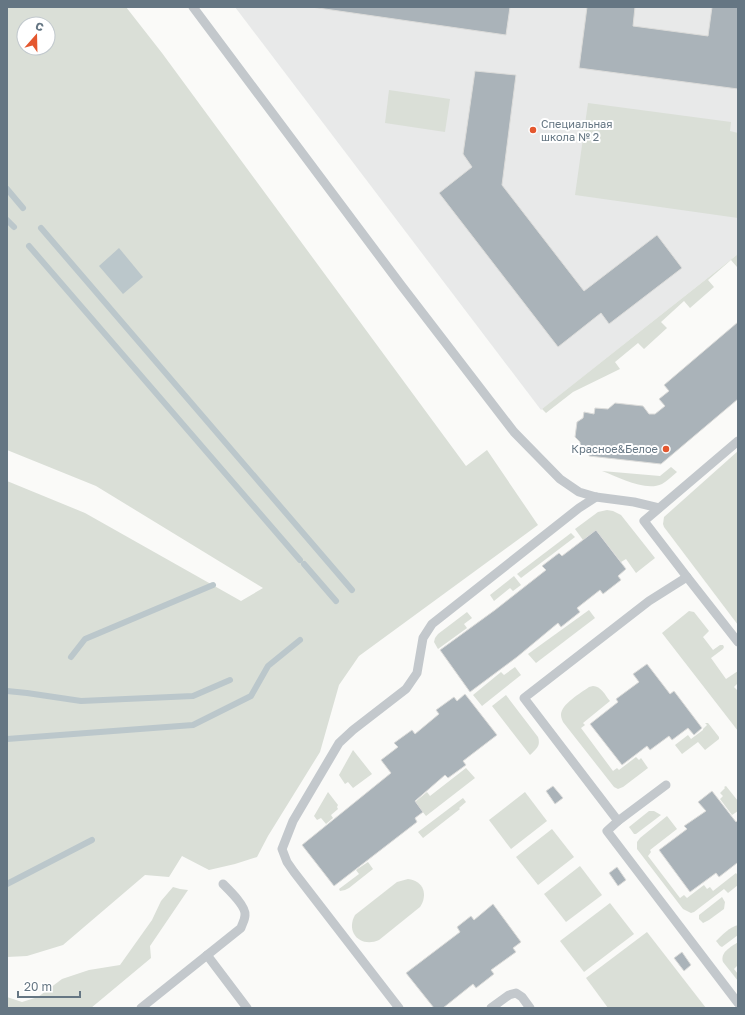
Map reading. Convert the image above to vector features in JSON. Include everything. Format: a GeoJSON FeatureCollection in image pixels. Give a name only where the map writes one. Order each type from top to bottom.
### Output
{"type":"FeatureCollection","features":[{"type":"Feature","properties":{"kind":"lane"},"geometry":{"type":"LineString","coordinates":[[193,7],[401,285],[514,432],[560,480],[579,492],[596,497],[634,502],[659,508]]}},
{"type":"Feature","properties":{"kind":"lane"},"geometry":{"type":"LineString","coordinates":[[738,441],[644,520],[687,578],[738,642]]}},
{"type":"Feature","properties":{"kind":"lane"},"geometry":{"type":"LineString","coordinates":[[399,1008],[287,862],[282,849],[293,820],[339,743],[353,730],[406,689],[417,673],[423,638],[432,624],[579,508],[596,497]]}},
{"type":"Feature","properties":{"kind":"lane"},"geometry":{"type":"LineString","coordinates":[[618,821],[524,698],[649,601],[687,578]]}},
{"type":"Feature","properties":{"kind":"lane"},"geometry":{"type":"LineString","coordinates":[[666,785],[618,821],[607,832],[738,1004]]}},
{"type":"Feature","properties":{"kind":"lane"},"geometry":{"type":"LineString","coordinates":[[141,1008],[240,928],[245,916],[244,910],[223,884]]}},
{"type":"Feature","properties":{"kind":"lane"},"geometry":{"type":"LineString","coordinates":[[207,955],[247,1008]]}},
{"type":"Feature","properties":{"kind":"lane"},"geometry":{"type":"LineString","coordinates":[[491,1008],[509,995],[516,993],[522,997],[530,1008]]}},
{"type":"Feature","properties":{"kind":"shaded area"},"geometry":{"type":"Polygon","coordinates":[[[7,7],[126,7],[162,53],[466,466],[487,450],[538,525],[359,656],[339,685],[320,752],[268,836],[257,857],[209,870],[182,856],[169,877],[145,875],[63,945],[27,956],[7,957],[7,481],[85,513],[241,601],[263,588],[96,486],[7,450],[7,7]]]}},
{"type":"Feature","properties":{"kind":"shaded area","name":"Специальная школа № 2"},"geometry":{"type":"Polygon","coordinates":[[[235,7],[738,7],[738,254],[541,410],[235,7]]]}},
{"type":"Feature","properties":{"kind":"shaded area"},"geometry":{"type":"Polygon","coordinates":[[[389,90],[450,99],[445,132],[385,123],[389,90]]]}},
{"type":"Feature","properties":{"kind":"shaded area"},"geometry":{"type":"Polygon","coordinates":[[[588,103],[731,122],[730,131],[738,133],[738,218],[575,195],[588,103]]]}},
{"type":"Feature","properties":{"kind":"shaded area"},"geometry":{"type":"Polygon","coordinates":[[[119,248],[143,277],[123,294],[99,266],[119,248]]]}},
{"type":"Feature","properties":{"kind":"shaded area"},"geometry":{"type":"Polygon","coordinates":[[[738,254],[737,267],[731,260],[708,280],[714,287],[690,308],[684,301],[661,322],[667,328],[644,349],[638,343],[615,362],[620,369],[573,392],[546,413],[542,409],[738,254]]]}},
{"type":"Feature","properties":{"kind":"shaded area"},"geometry":{"type":"Polygon","coordinates":[[[738,451],[738,625],[663,524],[664,517],[738,451]]]}},
{"type":"Feature","properties":{"kind":"shaded area"},"geometry":{"type":"Polygon","coordinates":[[[671,467],[677,472],[662,484],[655,486],[632,483],[602,471],[660,476],[671,467]]]}},
{"type":"Feature","properties":{"kind":"shaded area"},"geometry":{"type":"Polygon","coordinates":[[[607,510],[621,515],[655,558],[636,573],[626,559],[621,562],[596,530],[583,540],[575,529],[598,512],[607,510]]]}},
{"type":"Feature","properties":{"kind":"shaded area"},"geometry":{"type":"Polygon","coordinates":[[[571,533],[575,537],[521,578],[517,574],[571,533]]]}},
{"type":"Feature","properties":{"kind":"shaded area"},"geometry":{"type":"Polygon","coordinates":[[[514,576],[521,585],[513,591],[510,588],[494,601],[490,595],[514,576]]]}},
{"type":"Feature","properties":{"kind":"shaded area"},"geometry":{"type":"Polygon","coordinates":[[[589,610],[595,618],[536,663],[528,654],[589,610]]]}},
{"type":"Feature","properties":{"kind":"shaded area"},"geometry":{"type":"Polygon","coordinates":[[[689,611],[694,612],[709,631],[703,637],[713,650],[720,645],[723,645],[723,649],[711,658],[726,679],[738,671],[738,683],[734,687],[738,691],[738,731],[662,633],[689,611]]]}},
{"type":"Feature","properties":{"kind":"shaded area"},"geometry":{"type":"Polygon","coordinates":[[[467,612],[472,618],[464,624],[467,628],[438,649],[434,642],[438,634],[467,612]]]}},
{"type":"Feature","properties":{"kind":"shaded area"},"geometry":{"type":"Polygon","coordinates":[[[515,667],[521,675],[482,706],[473,695],[501,672],[504,675],[515,667]]]}},
{"type":"Feature","properties":{"kind":"shaded area"},"geometry":{"type":"Polygon","coordinates":[[[593,686],[601,689],[610,701],[583,723],[585,725],[581,728],[613,771],[617,768],[619,770],[636,757],[639,760],[641,758],[648,768],[623,787],[618,789],[614,787],[561,718],[562,711],[568,703],[589,687],[593,686]]]}},
{"type":"Feature","properties":{"kind":"shaded area"},"geometry":{"type":"Polygon","coordinates":[[[506,695],[538,737],[539,743],[530,755],[492,706],[506,695]]]}},
{"type":"Feature","properties":{"kind":"shaded area"},"geometry":{"type":"Polygon","coordinates":[[[705,723],[708,723],[719,739],[705,750],[698,742],[682,754],[675,745],[688,735],[691,739],[703,730],[707,725],[705,723]]]}},
{"type":"Feature","properties":{"kind":"shaded area"},"geometry":{"type":"Polygon","coordinates":[[[353,750],[372,774],[353,788],[348,782],[345,784],[339,775],[353,750]]]}},
{"type":"Feature","properties":{"kind":"shaded area"},"geometry":{"type":"Polygon","coordinates":[[[466,768],[475,778],[426,816],[415,802],[427,792],[430,796],[466,768]]]}},
{"type":"Feature","properties":{"kind":"shaded area"},"geometry":{"type":"Polygon","coordinates":[[[726,786],[738,801],[738,811],[732,815],[720,799],[723,796],[720,793],[726,786]]]}},
{"type":"Feature","properties":{"kind":"shaded area"},"geometry":{"type":"Polygon","coordinates":[[[328,792],[338,805],[338,809],[331,815],[333,818],[326,824],[321,818],[317,820],[314,816],[328,792]]]}},
{"type":"Feature","properties":{"kind":"shaded area"},"geometry":{"type":"Polygon","coordinates":[[[525,792],[547,821],[511,849],[489,820],[525,792]]]}},
{"type":"Feature","properties":{"kind":"shaded area"},"geometry":{"type":"Polygon","coordinates":[[[463,798],[466,802],[459,808],[460,809],[423,838],[418,832],[463,798]]]}},
{"type":"Feature","properties":{"kind":"shaded area"},"geometry":{"type":"Polygon","coordinates":[[[649,811],[654,811],[661,815],[634,834],[629,827],[649,811]]]}},
{"type":"Feature","properties":{"kind":"shaded area"},"geometry":{"type":"Polygon","coordinates":[[[667,816],[677,829],[650,850],[651,852],[648,856],[680,898],[684,895],[687,898],[704,885],[707,889],[710,887],[713,891],[736,873],[738,876],[738,885],[728,893],[724,889],[691,913],[683,909],[637,849],[637,842],[640,838],[667,816]]]}},
{"type":"Feature","properties":{"kind":"shaded area"},"geometry":{"type":"Polygon","coordinates":[[[552,829],[574,857],[538,885],[516,857],[552,829]]]}},
{"type":"Feature","properties":{"kind":"shaded area"},"geometry":{"type":"Polygon","coordinates":[[[368,862],[373,869],[349,888],[340,891],[339,889],[359,874],[356,870],[368,862]]]}},
{"type":"Feature","properties":{"kind":"shaded area"},"geometry":{"type":"Polygon","coordinates":[[[580,866],[602,895],[566,922],[544,894],[580,866]]]}},
{"type":"Feature","properties":{"kind":"shaded area"},"geometry":{"type":"Polygon","coordinates":[[[408,879],[418,883],[423,889],[424,898],[420,907],[379,940],[366,942],[356,937],[352,928],[352,922],[355,915],[397,882],[408,879]]]}},
{"type":"Feature","properties":{"kind":"shaded area"},"geometry":{"type":"Polygon","coordinates":[[[173,887],[188,890],[150,946],[151,958],[91,1008],[7,1008],[7,997],[22,1002],[38,997],[62,979],[89,970],[120,965],[152,920],[161,901],[173,887]]]}},
{"type":"Feature","properties":{"kind":"shaded area"},"geometry":{"type":"Polygon","coordinates":[[[722,897],[725,902],[724,909],[703,923],[699,919],[699,915],[722,897]]]}},
{"type":"Feature","properties":{"kind":"shaded area"},"geometry":{"type":"Polygon","coordinates":[[[610,903],[634,934],[584,972],[560,941],[610,903]]]}},
{"type":"Feature","properties":{"kind":"shaded area"},"geometry":{"type":"Polygon","coordinates":[[[738,925],[738,935],[722,947],[720,946],[716,941],[729,929],[738,925]]]}},
{"type":"Feature","properties":{"kind":"shaded area"},"geometry":{"type":"Polygon","coordinates":[[[647,932],[706,1008],[608,1008],[586,978],[647,932]]]}},
{"type":"Feature","properties":{"kind":"shaded area"},"geometry":{"type":"Polygon","coordinates":[[[738,942],[738,965],[734,969],[738,974],[738,981],[723,962],[722,958],[727,950],[738,942]]]}},
{"type":"Feature","properties":{"kind":"building"},"geometry":{"type":"Polygon","coordinates":[[[311,7],[510,7],[506,35],[311,7]]]}},
{"type":"Feature","properties":{"kind":"building"},"geometry":{"type":"Polygon","coordinates":[[[587,7],[635,7],[633,26],[708,36],[712,7],[738,7],[738,89],[579,68],[587,7]]]}},
{"type":"Feature","properties":{"kind":"building"},"geometry":{"type":"Polygon","coordinates":[[[475,71],[516,75],[502,185],[584,291],[657,235],[682,268],[609,324],[601,313],[558,347],[439,193],[472,167],[463,154],[475,71]]]}},
{"type":"Feature","properties":{"kind":"building"},"geometry":{"type":"Polygon","coordinates":[[[738,322],[738,399],[661,464],[589,456],[590,451],[580,449],[580,442],[575,437],[577,422],[583,418],[584,412],[594,414],[595,408],[608,409],[615,403],[643,406],[649,414],[655,414],[665,406],[659,399],[669,391],[664,385],[738,322]]]}},
{"type":"Feature","properties":{"kind":"building"},"geometry":{"type":"Polygon","coordinates":[[[596,530],[626,569],[618,576],[621,580],[603,594],[600,590],[577,608],[580,612],[561,627],[558,623],[517,657],[470,692],[440,650],[495,610],[546,570],[542,566],[559,553],[562,556],[596,530]]]}},
{"type":"Feature","properties":{"kind":"building"},"geometry":{"type":"Polygon","coordinates":[[[647,664],[670,694],[674,691],[702,728],[694,735],[688,728],[672,740],[669,736],[650,750],[647,746],[622,765],[590,724],[618,702],[616,699],[639,682],[633,674],[647,664]]]}},
{"type":"Feature","properties":{"kind":"building"},"geometry":{"type":"Polygon","coordinates":[[[465,694],[497,735],[463,761],[466,765],[448,778],[445,775],[415,801],[423,812],[415,818],[417,822],[334,886],[302,845],[391,773],[381,760],[398,747],[394,743],[412,730],[415,734],[439,714],[436,710],[454,697],[457,701],[465,694]]]}},
{"type":"Feature","properties":{"kind":"building"},"geometry":{"type":"Polygon","coordinates":[[[553,786],[563,798],[555,804],[546,791],[553,786]]]}},
{"type":"Feature","properties":{"kind":"building"},"geometry":{"type":"Polygon","coordinates":[[[712,791],[736,822],[738,820],[738,863],[719,877],[716,873],[690,892],[659,850],[687,829],[684,826],[706,811],[698,802],[712,791]]]}},
{"type":"Feature","properties":{"kind":"building"},"geometry":{"type":"Polygon","coordinates":[[[617,867],[626,880],[618,886],[609,873],[617,867]]]}},
{"type":"Feature","properties":{"kind":"building"},"geometry":{"type":"Polygon","coordinates":[[[493,904],[521,942],[513,948],[516,952],[491,970],[494,974],[476,988],[473,984],[443,1008],[434,1008],[406,973],[460,932],[457,927],[471,916],[474,920],[493,904]]]}},
{"type":"Feature","properties":{"kind":"building"},"geometry":{"type":"Polygon","coordinates":[[[682,952],[691,965],[684,971],[674,958],[682,952]]]}},
{"type":"Feature","properties":{"kind":"waterway"},"geometry":{"type":"LineString","coordinates":[[7,189],[23,208]]}},
{"type":"Feature","properties":{"kind":"waterway"},"geometry":{"type":"LineString","coordinates":[[7,220],[14,227]]}},
{"type":"Feature","properties":{"kind":"waterway"},"geometry":{"type":"LineString","coordinates":[[41,228],[352,590]]}},
{"type":"Feature","properties":{"kind":"waterway"},"geometry":{"type":"LineString","coordinates":[[29,246],[300,560]]}},
{"type":"Feature","properties":{"kind":"waterway"},"geometry":{"type":"LineString","coordinates":[[304,564],[336,601]]}},
{"type":"Feature","properties":{"kind":"waterway"},"geometry":{"type":"LineString","coordinates":[[71,657],[85,639],[213,585]]}},
{"type":"Feature","properties":{"kind":"waterway"},"geometry":{"type":"LineString","coordinates":[[7,739],[193,725],[251,696],[268,666],[300,640]]}},
{"type":"Feature","properties":{"kind":"waterway"},"geometry":{"type":"LineString","coordinates":[[7,691],[81,701],[193,696],[230,680]]}},
{"type":"Feature","properties":{"kind":"waterway"},"geometry":{"type":"LineString","coordinates":[[7,884],[92,840]]}},
{"type":"Feature","properties":{"kind":"place","name":"Специальная школа № 2"},"geometry":{"type":"Point","coordinates":[533,130]}},
{"type":"Feature","properties":{"kind":"place","name":"Красное&Белое"},"geometry":{"type":"Point","coordinates":[666,449]}}]}
